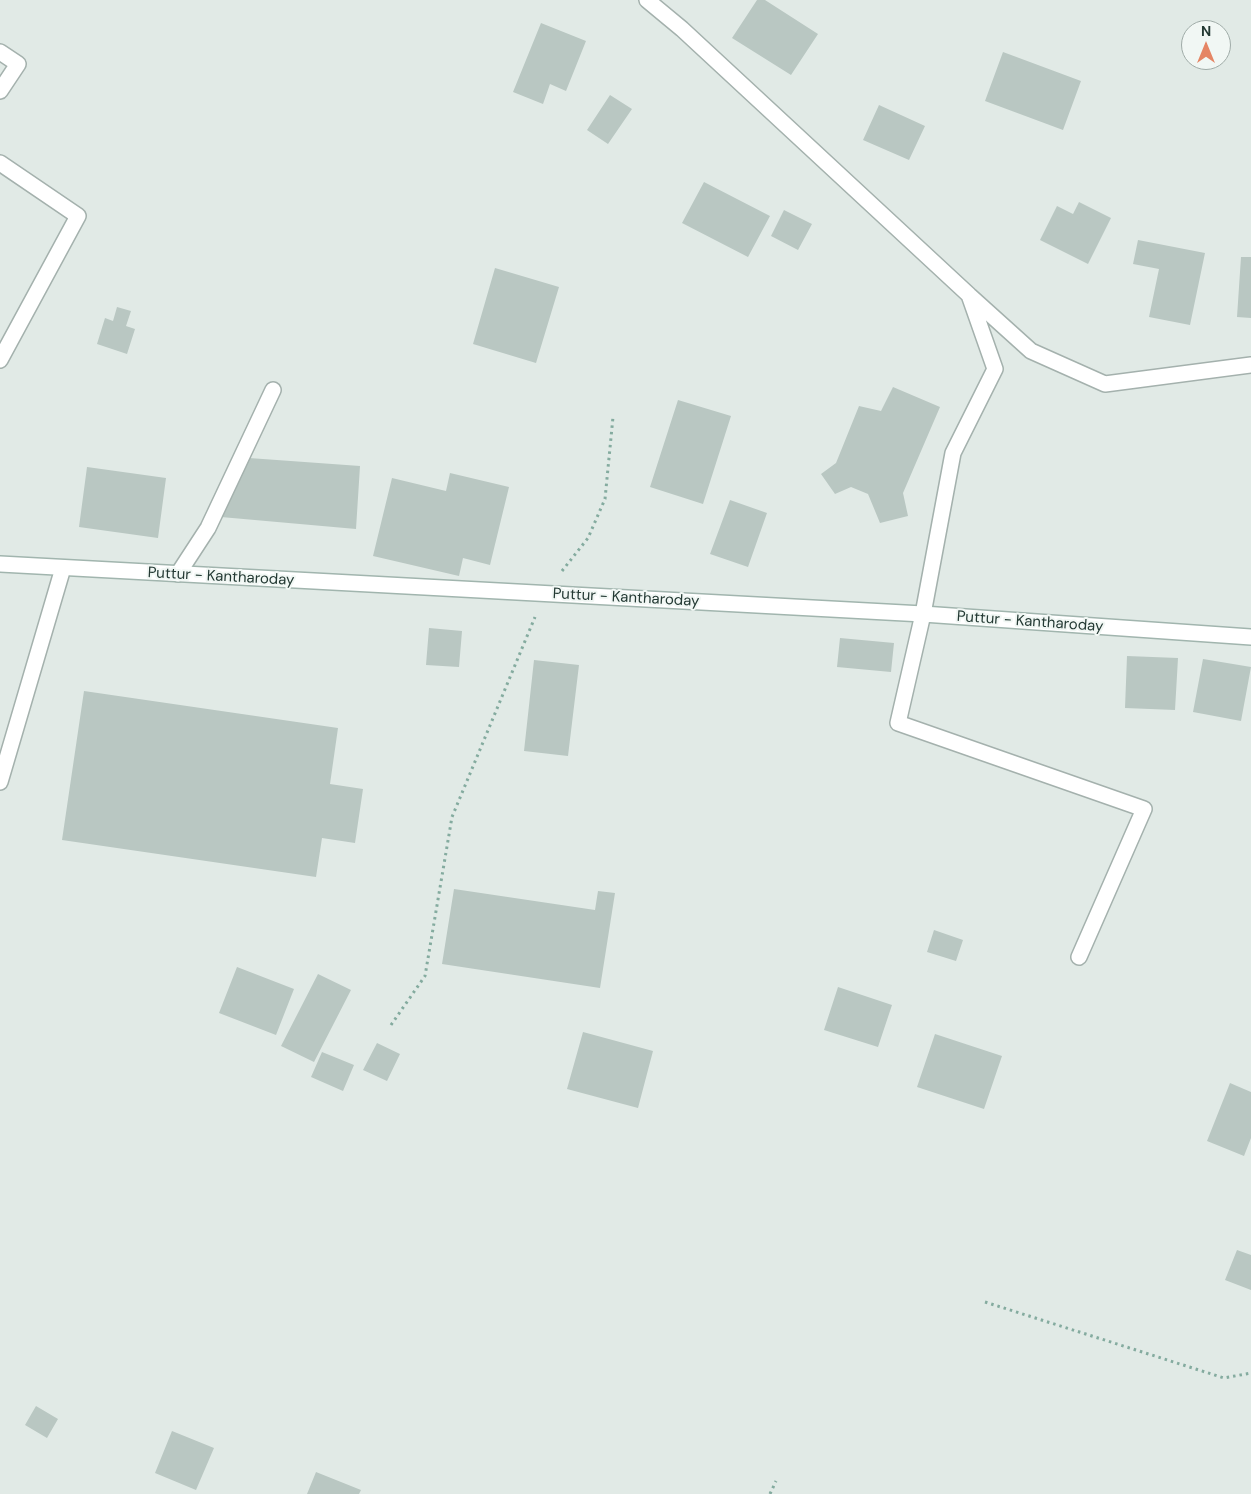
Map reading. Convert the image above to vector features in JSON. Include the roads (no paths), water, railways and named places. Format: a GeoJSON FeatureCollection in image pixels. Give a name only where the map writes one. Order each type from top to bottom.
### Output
{"type":"FeatureCollection","features":[{"type":"Feature","properties":{"kind":"street"},"geometry":{"type":"LineString","coordinates":[[647,0],[682,29],[1031,351],[1105,384],[1251,365]]}},
{"type":"Feature","properties":{"kind":"street"},"geometry":{"type":"LineString","coordinates":[[0,52],[18,64],[0,91]]}},
{"type":"Feature","properties":{"kind":"street"},"geometry":{"type":"LineString","coordinates":[[0,164],[78,216],[0,360]]}},
{"type":"Feature","properties":{"kind":"street"},"geometry":{"type":"LineString","coordinates":[[969,295],[995,369],[953,453],[923,614],[898,723],[1144,809],[1079,957]]}},
{"type":"Feature","properties":{"kind":"street"},"geometry":{"type":"LineString","coordinates":[[178,574],[208,528],[273,390]]}},
{"type":"Feature","properties":{"kind":"street","name":"Puttur - Kantharoday"},"geometry":{"type":"LineString","coordinates":[[0,564],[923,614],[1251,637]]}},
{"type":"Feature","properties":{"kind":"street"},"geometry":{"type":"LineString","coordinates":[[0,782],[64,568]]}}]}
